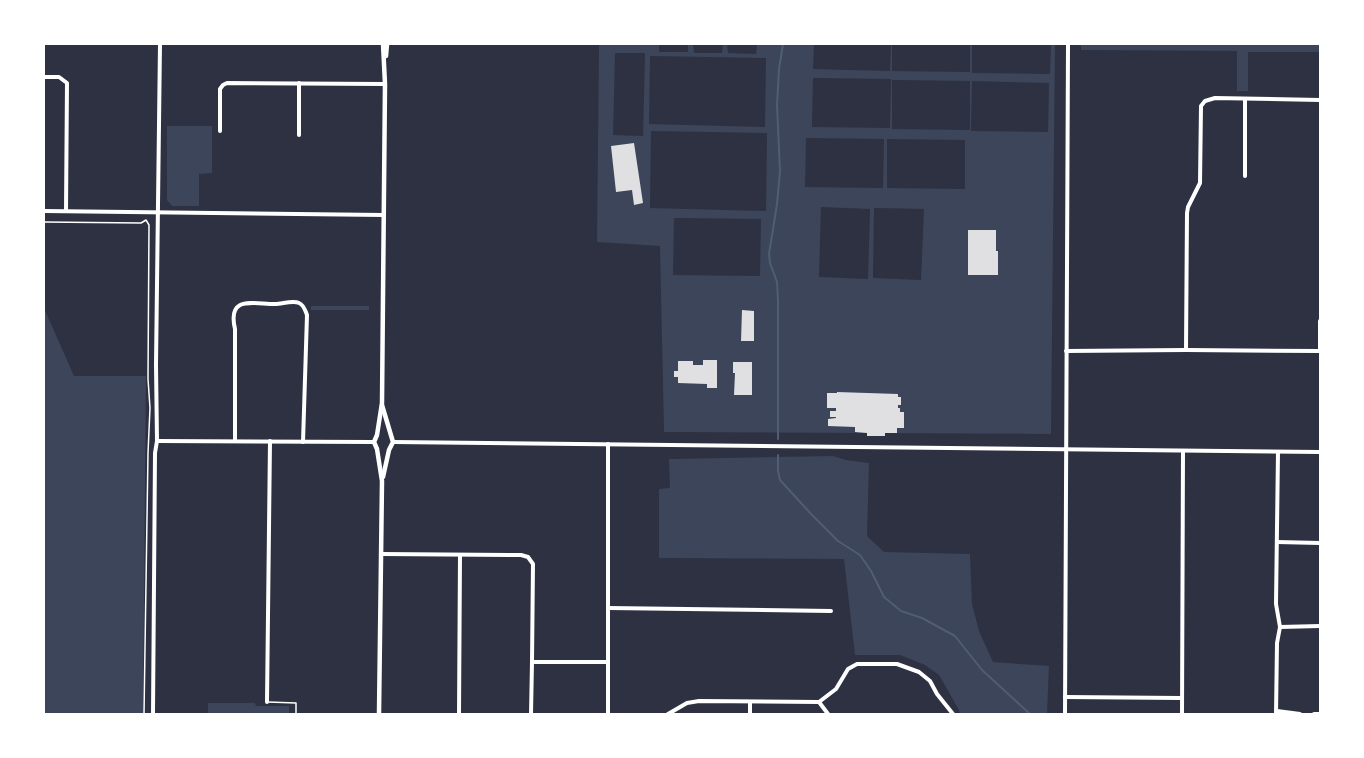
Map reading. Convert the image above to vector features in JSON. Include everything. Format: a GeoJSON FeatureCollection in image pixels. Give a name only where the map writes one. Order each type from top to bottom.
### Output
{"type":"FeatureCollection","features":[{"type":"Feature","properties":{"kind":"main road"},"geometry":{"type":"LineString","coordinates":[[379,714],[382,481],[374,442],[382,403],[385,44]]}},
{"type":"Feature","properties":{"kind":"main road"},"geometry":{"type":"LineString","coordinates":[[382,403],[393,442],[382,481]]}},
{"type":"Feature","properties":{"kind":"main road"},"geometry":{"type":"LineString","coordinates":[[377,435],[382,432],[390,435]]}},
{"type":"Feature","properties":{"kind":"main road"},"geometry":{"type":"LineString","coordinates":[[377,449],[383,452],[389,450]]}},
{"type":"Feature","properties":{"kind":"street"},"geometry":{"type":"LineString","coordinates":[[153,714],[160,44]]}},
{"type":"Feature","properties":{"kind":"street"},"geometry":{"type":"LineString","coordinates":[[1065,714],[1068,44]]}},
{"type":"Feature","properties":{"kind":"street"},"geometry":{"type":"LineString","coordinates":[[44,77],[58,76],[67,82],[66,211]]}},
{"type":"Feature","properties":{"kind":"street"},"geometry":{"type":"LineString","coordinates":[[220,131],[220,89],[228,82],[385,84]]}},
{"type":"Feature","properties":{"kind":"street"},"geometry":{"type":"LineString","coordinates":[[299,83],[299,135]]}},
{"type":"Feature","properties":{"kind":"street"},"geometry":{"type":"LineString","coordinates":[[1186,350],[1187,213],[1200,183],[1201,106],[1210,98],[1320,100]]}},
{"type":"Feature","properties":{"kind":"street"},"geometry":{"type":"LineString","coordinates":[[1245,99],[1245,176]]}},
{"type":"Feature","properties":{"kind":"street"},"geometry":{"type":"LineString","coordinates":[[44,211],[384,215]]}},
{"type":"Feature","properties":{"kind":"street"},"geometry":{"type":"LineString","coordinates":[[235,441],[233,315],[240,304],[294,302],[300,303],[307,315],[303,442]]}},
{"type":"Feature","properties":{"kind":"street"},"geometry":{"type":"LineString","coordinates":[[1066,351],[1320,351],[1320,321]]}},
{"type":"Feature","properties":{"kind":"street"},"geometry":{"type":"LineString","coordinates":[[157,441],[374,442]]}},
{"type":"Feature","properties":{"kind":"street"},"geometry":{"type":"LineString","coordinates":[[267,702],[270,441]]}},
{"type":"Feature","properties":{"kind":"street"},"geometry":{"type":"LineString","coordinates":[[393,442],[1320,452]]}},
{"type":"Feature","properties":{"kind":"street"},"geometry":{"type":"LineString","coordinates":[[608,444],[608,714]]}},
{"type":"Feature","properties":{"kind":"street"},"geometry":{"type":"LineString","coordinates":[[1182,714],[1183,451]]}},
{"type":"Feature","properties":{"kind":"street"},"geometry":{"type":"LineString","coordinates":[[1278,452],[1276,604],[1280,627],[1277,643],[1276,712],[1300,714]]}},
{"type":"Feature","properties":{"kind":"street"},"geometry":{"type":"LineString","coordinates":[[1277,542],[1320,543]]}},
{"type":"Feature","properties":{"kind":"street"},"geometry":{"type":"LineString","coordinates":[[381,554],[521,555],[528,557],[533,564],[531,714]]}},
{"type":"Feature","properties":{"kind":"street"},"geometry":{"type":"LineString","coordinates":[[459,714],[460,555]]}},
{"type":"Feature","properties":{"kind":"street"},"geometry":{"type":"LineString","coordinates":[[608,608],[831,611]]}},
{"type":"Feature","properties":{"kind":"street"},"geometry":{"type":"LineString","coordinates":[[1280,627],[1320,626]]}},
{"type":"Feature","properties":{"kind":"street"},"geometry":{"type":"LineString","coordinates":[[532,662],[608,662]]}},
{"type":"Feature","properties":{"kind":"street"},"geometry":{"type":"LineString","coordinates":[[668,714],[687,704],[699,701],[819,702],[836,689],[848,669],[857,664],[897,664],[919,672],[930,681],[937,694],[954,714]]}},
{"type":"Feature","properties":{"kind":"street"},"geometry":{"type":"LineString","coordinates":[[1065,698],[1181,698]]}},
{"type":"Feature","properties":{"kind":"street"},"geometry":{"type":"LineString","coordinates":[[750,702],[750,714]]}},
{"type":"Feature","properties":{"kind":"street"},"geometry":{"type":"LineString","coordinates":[[819,702],[828,714]]}},
{"type":"Feature","properties":{"kind":"street"},"geometry":{"type":"LineString","coordinates":[[1314,714],[1320,714]]}},
{"type":"Feature","properties":{"kind":"lane"},"geometry":{"type":"LineString","coordinates":[[267,702],[296,703],[296,714]]}},
{"type":"Feature","properties":{"kind":"path"},"geometry":{"type":"LineString","coordinates":[[44,222],[141,223],[146,220],[149,225],[148,372],[150,408],[147,453],[144,714]]}},
{"type":"Feature","properties":{"kind":"shaded area"},"geometry":{"type":"Polygon","coordinates":[[[599,44],[659,44],[659,52],[688,52],[688,44],[693,44],[694,53],[722,53],[723,44],[727,44],[728,53],[756,54],[757,44],[814,44],[813,69],[890,71],[892,44],[892,71],[970,72],[970,44],[972,44],[972,73],[1050,74],[1051,44],[1055,44],[1051,434],[664,432],[660,246],[597,242],[599,44]],[[615,53],[613,135],[643,136],[645,53],[615,53]],[[650,56],[649,124],[765,127],[766,58],[650,56]],[[813,78],[812,127],[890,128],[891,79],[813,78]],[[892,80],[892,129],[970,130],[970,81],[892,80]],[[972,81],[971,131],[1048,132],[1049,83],[972,81]],[[651,131],[650,208],[766,211],[767,133],[651,131]],[[806,138],[805,187],[883,188],[884,139],[806,138]],[[887,139],[887,188],[965,189],[965,140],[887,139]],[[821,207],[819,277],[868,279],[870,209],[821,207]],[[874,208],[873,278],[921,280],[924,209],[874,208]],[[674,218],[673,275],[760,276],[761,219],[674,218]]]}},
{"type":"Feature","properties":{"kind":"shaded area"},"geometry":{"type":"Polygon","coordinates":[[[1081,44],[1320,44],[1320,52],[1248,52],[1248,91],[1237,91],[1237,51],[1081,50],[1081,44]]]}},
{"type":"Feature","properties":{"kind":"shaded area"},"geometry":{"type":"Polygon","coordinates":[[[167,126],[212,126],[212,173],[199,174],[199,206],[172,206],[167,200],[167,126]]]}},
{"type":"Feature","properties":{"kind":"shaded area"},"geometry":{"type":"Polygon","coordinates":[[[311,306],[369,306],[369,310],[311,310],[311,306]]]}},
{"type":"Feature","properties":{"kind":"shaded area"},"geometry":{"type":"Polygon","coordinates":[[[44,308],[74,376],[146,376],[143,714],[44,714],[44,308]]]}},
{"type":"Feature","properties":{"kind":"shaded area"},"geometry":{"type":"Polygon","coordinates":[[[833,456],[869,463],[867,536],[884,552],[970,554],[972,604],[979,631],[993,662],[1049,666],[1047,714],[960,714],[939,675],[925,665],[900,655],[855,655],[844,559],[659,558],[659,489],[670,488],[669,459],[833,456]]]}},
{"type":"Feature","properties":{"kind":"shaded area"},"geometry":{"type":"Polygon","coordinates":[[[208,703],[289,706],[289,714],[208,714],[208,703]]]}},
{"type":"Feature","properties":{"kind":"building"},"geometry":{"type":"Polygon","coordinates":[[[634,143],[643,203],[634,205],[632,190],[616,192],[611,146],[634,143]]]}},
{"type":"Feature","properties":{"kind":"building"},"geometry":{"type":"Polygon","coordinates":[[[968,230],[996,230],[998,275],[968,275],[968,230]]]}},
{"type":"Feature","properties":{"kind":"building"},"geometry":{"type":"Polygon","coordinates":[[[742,310],[754,311],[754,341],[741,341],[742,310]]]}},
{"type":"Feature","properties":{"kind":"building"},"geometry":{"type":"Polygon","coordinates":[[[703,360],[717,360],[717,388],[707,388],[707,384],[678,383],[678,377],[674,377],[674,371],[678,371],[678,361],[693,361],[693,365],[703,365],[703,360]]]}},
{"type":"Feature","properties":{"kind":"building"},"geometry":{"type":"Polygon","coordinates":[[[733,362],[752,362],[752,395],[734,395],[733,362]]]}},
{"type":"Feature","properties":{"kind":"building"},"geometry":{"type":"Polygon","coordinates":[[[827,393],[898,394],[898,397],[901,397],[901,405],[898,405],[898,408],[900,412],[904,412],[904,428],[897,428],[897,433],[885,433],[885,436],[867,436],[867,433],[855,432],[855,427],[828,426],[828,419],[836,418],[830,417],[830,411],[836,411],[836,408],[827,408],[827,393]]]}},
{"type":"Feature","properties":{"kind":"waterway"},"geometry":{"type":"LineString","coordinates":[[778,439],[778,301],[777,282],[769,254],[780,171],[777,105],[783,44]]}},
{"type":"Feature","properties":{"kind":"waterway"},"geometry":{"type":"LineString","coordinates":[[778,455],[780,480],[838,541],[860,555],[884,597],[901,611],[922,618],[955,636],[982,670],[1030,714]]}}]}
